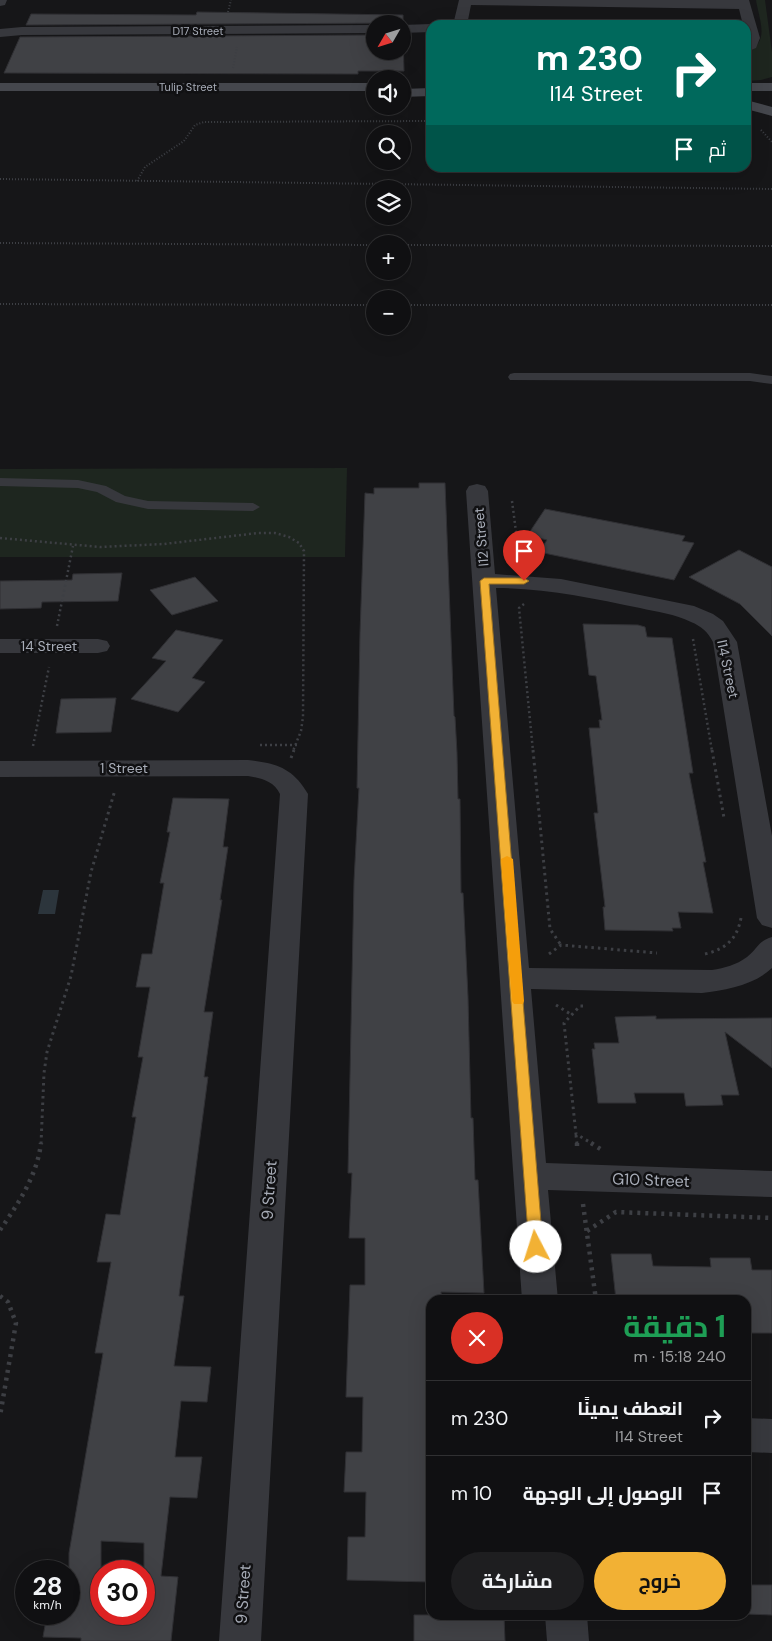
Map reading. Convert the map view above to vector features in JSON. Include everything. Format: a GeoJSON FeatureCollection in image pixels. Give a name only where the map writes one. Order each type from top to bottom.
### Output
{"type":"FeatureCollection","features":[{"type":"Feature","properties":{"kind":"street"},"geometry":{"type":"LineString","coordinates":[[461,20],[465,0],[510,0]]}},
{"type":"Feature","properties":{"kind":"street"},"geometry":{"type":"LineString","coordinates":[[506,0],[705,6],[744,4],[748,20]]}},
{"type":"Feature","properties":{"kind":"street","name":"D17 Street"},"geometry":{"type":"LineString","coordinates":[[0,29],[22,31]]}},
{"type":"Feature","properties":{"kind":"street","name":"D17 Street"},"geometry":{"type":"LineString","coordinates":[[0,33],[22,31],[366,29]]}},
{"type":"Feature","properties":{"kind":"street"},"geometry":{"type":"LineString","coordinates":[[411,29],[426,29]]}},
{"type":"Feature","properties":{"kind":"street"},"geometry":{"type":"LineString","coordinates":[[751,30],[753,38],[751,44]]}},
{"type":"Feature","properties":{"kind":"street","name":"Tulip Street"},"geometry":{"type":"LineString","coordinates":[[0,87],[366,87]]}},
{"type":"Feature","properties":{"kind":"street"},"geometry":{"type":"LineString","coordinates":[[411,87],[426,87]]}},
{"type":"Feature","properties":{"kind":"street"},"geometry":{"type":"LineString","coordinates":[[751,87],[770,89]]}},
{"type":"Feature","properties":{"kind":"street"},"geometry":{"type":"LineString","coordinates":[[751,95],[770,89]]}},
{"type":"Feature","properties":{"kind":"street"},"geometry":{"type":"LineString","coordinates":[[411,94],[426,93]]}},
{"type":"Feature","properties":{"kind":"street","name":"Tulip Street"},"geometry":{"type":"LineString","coordinates":[[0,96],[366,95]]}},
{"type":"Feature","properties":{"kind":"street"},"geometry":{"type":"LineString","coordinates":[[411,96],[426,97]]}},
{"type":"Feature","properties":{"kind":"street"},"geometry":{"type":"LineString","coordinates":[[751,106],[772,112]]}},
{"type":"Feature","properties":{"kind":"street","name":"I12 Street"},"geometry":{"type":"LineString","coordinates":[[477,491],[540,1295]]}},
{"type":"Feature","properties":{"kind":"street","name":"I14 Street"},"geometry":{"type":"LineString","coordinates":[[484,581],[524,581],[564,585],[686,611],[712,624],[723,636],[772,918]]}},
{"type":"Feature","properties":{"kind":"street","name":"14 Street"},"geometry":{"type":"LineString","coordinates":[[0,646],[98,646]]}},
{"type":"Feature","properties":{"kind":"street","name":"1 Street"},"geometry":{"type":"LineString","coordinates":[[0,769],[123,768],[264,772]]}},
{"type":"Feature","properties":{"kind":"street","name":"9 Street"},"geometry":{"type":"LineString","coordinates":[[240,1641],[294,794],[289,784],[264,772]]}},
{"type":"Feature","properties":{"kind":"street"},"geometry":{"type":"LineString","coordinates":[[516,978],[702,982],[721,980],[753,968],[764,958],[772,946]]}},
{"type":"Feature","properties":{"kind":"street","name":"G10 Street"},"geometry":{"type":"LineString","coordinates":[[530,1176],[772,1184]]}},
{"type":"Feature","properties":{"kind":"street"},"geometry":{"type":"LineString","coordinates":[[751,1435],[772,1436]]}},
{"type":"Feature","properties":{"kind":"street"},"geometry":{"type":"LineString","coordinates":[[566,1620],[568,1641]]}},
{"type":"Feature","properties":{"kind":"lane"},"geometry":{"type":"LineString","coordinates":[[750,377],[772,373]]}},
{"type":"Feature","properties":{"kind":"lane"},"geometry":{"type":"LineString","coordinates":[[514,377],[750,377],[772,380]]}},
{"type":"Feature","properties":{"kind":"lane"},"geometry":{"type":"LineString","coordinates":[[0,482],[78,484],[102,489],[122,499],[148,505],[253,507]]}},
{"type":"Feature","properties":{"kind":"path"},"geometry":{"type":"LineString","coordinates":[[137,181],[145,167],[184,141],[194,125],[204,122],[426,121]]}},
{"type":"Feature","properties":{"kind":"path"},"geometry":{"type":"LineString","coordinates":[[759,129],[772,142]]}},
{"type":"Feature","properties":{"kind":"path"},"geometry":{"type":"LineString","coordinates":[[0,179],[772,189]]}},
{"type":"Feature","properties":{"kind":"path"},"geometry":{"type":"LineString","coordinates":[[0,243],[366,245]]}},
{"type":"Feature","properties":{"kind":"path"},"geometry":{"type":"LineString","coordinates":[[411,245],[772,246]]}},
{"type":"Feature","properties":{"kind":"path"},"geometry":{"type":"LineString","coordinates":[[0,304],[366,305]]}},
{"type":"Feature","properties":{"kind":"path"},"geometry":{"type":"LineString","coordinates":[[411,305],[772,305]]}},
{"type":"Feature","properties":{"kind":"path"},"geometry":{"type":"LineString","coordinates":[[512,501],[520,563],[531,599],[519,608],[550,929],[561,945]]}},
{"type":"Feature","properties":{"kind":"path"},"geometry":{"type":"LineString","coordinates":[[0,538],[73,546],[109,547],[164,544],[258,533],[274,533],[289,536],[299,543],[304,551],[303,717],[297,745],[264,772]]}},
{"type":"Feature","properties":{"kind":"path"},"geometry":{"type":"LineString","coordinates":[[692,636],[724,820]]}},
{"type":"Feature","properties":{"kind":"path"},"geometry":{"type":"LineString","coordinates":[[0,1230],[21,1199],[30,1181],[41,1146],[44,1073],[47,1052],[71,976],[100,835],[123,768]]}},
{"type":"Feature","properties":{"kind":"path"},"geometry":{"type":"LineString","coordinates":[[590,1006],[580,1006],[564,1024],[579,1178],[595,1295]]}},
{"type":"Feature","properties":{"kind":"path"},"geometry":{"type":"LineString","coordinates":[[576,1134],[604,1151]]}},
{"type":"Feature","properties":{"kind":"path"},"geometry":{"type":"LineString","coordinates":[[586,1232],[616,1212],[772,1218]]}},
{"type":"Feature","properties":{"kind":"path"},"geometry":{"type":"LineString","coordinates":[[0,1296],[8,1302],[16,1323],[0,1416]]}},
{"type":"Feature","properties":{"kind":"shaded area"},"geometry":{"type":"Polygon","coordinates":[[[756,0],[765,0],[772,52],[772,77],[751,81],[751,50],[759,43],[762,30],[756,0]]]}},
{"type":"Feature","properties":{"kind":"shaded area"},"geometry":{"type":"Polygon","coordinates":[[[347,468],[345,557],[0,557],[0,469],[347,468]]]}},
{"type":"Feature","properties":{"kind":"shaded area"},"geometry":{"type":"Polygon","coordinates":[[[43,890],[59,890],[55,914],[38,914],[43,890]]]}},
{"type":"Feature","properties":{"kind":"building"},"geometry":{"type":"Polygon","coordinates":[[[197,12],[403,15],[366,15],[366,23],[26,25],[31,14],[196,15],[197,12]]]}},
{"type":"Feature","properties":{"kind":"building"},"geometry":{"type":"Polygon","coordinates":[[[366,35],[366,60],[404,60],[404,70],[366,70],[358,71],[358,74],[4,73],[20,37],[366,35]]]}},
{"type":"Feature","properties":{"kind":"building"},"geometry":{"type":"Polygon","coordinates":[[[419,483],[445,483],[454,716],[458,799],[460,799],[461,893],[463,893],[468,997],[471,1118],[473,1118],[475,1180],[478,1180],[484,1293],[441,1292],[441,1295],[426,1295],[426,1582],[347,1580],[348,1537],[365,1537],[366,1492],[344,1492],[346,1452],[362,1452],[363,1397],[346,1397],[350,1285],[365,1285],[365,1238],[349,1238],[352,1173],[348,1173],[365,493],[374,494],[374,488],[419,488],[419,483]]]}},
{"type":"Feature","properties":{"kind":"building"},"geometry":{"type":"Polygon","coordinates":[[[545,509],[685,536],[682,541],[694,543],[674,580],[539,552],[547,540],[530,536],[532,533],[529,533],[545,509]]]}},
{"type":"Feature","properties":{"kind":"building"},"geometry":{"type":"Polygon","coordinates":[[[739,550],[772,567],[772,636],[740,604],[689,577],[739,550]]]}},
{"type":"Feature","properties":{"kind":"building"},"geometry":{"type":"Polygon","coordinates":[[[122,573],[118,601],[42,602],[41,608],[0,609],[0,581],[72,580],[73,574],[122,573]]]}},
{"type":"Feature","properties":{"kind":"building"},"geometry":{"type":"Polygon","coordinates":[[[195,577],[218,601],[172,615],[150,590],[195,577]]]}},
{"type":"Feature","properties":{"kind":"building"},"geometry":{"type":"Polygon","coordinates":[[[583,624],[638,625],[645,627],[647,637],[672,638],[693,773],[689,773],[706,862],[703,862],[713,913],[678,912],[681,928],[672,928],[673,931],[605,930],[603,907],[605,907],[594,813],[598,813],[589,728],[600,728],[599,720],[602,720],[596,676],[589,675],[583,624]]]}},
{"type":"Feature","properties":{"kind":"building"},"geometry":{"type":"Polygon","coordinates":[[[176,630],[223,640],[192,678],[205,682],[178,712],[131,699],[166,661],[152,658],[176,630]]]}},
{"type":"Feature","properties":{"kind":"building"},"geometry":{"type":"Polygon","coordinates":[[[116,698],[111,732],[56,733],[61,699],[116,698]]]}},
{"type":"Feature","properties":{"kind":"building"},"geometry":{"type":"Polygon","coordinates":[[[173,798],[229,799],[223,847],[228,847],[220,900],[222,900],[204,1012],[213,1012],[204,1077],[208,1077],[179,1296],[184,1296],[174,1366],[211,1367],[207,1402],[181,1401],[175,1457],[202,1457],[197,1498],[170,1497],[161,1576],[178,1577],[171,1641],[81,1641],[81,1638],[43,1637],[45,1625],[80,1625],[80,1560],[69,1560],[69,1553],[103,1353],[95,1353],[111,1262],[97,1262],[106,1214],[120,1215],[136,1117],[132,1117],[143,1057],[138,1057],[150,987],[136,987],[142,954],[152,954],[164,883],[160,883],[170,832],[167,832],[173,798]]]}},
{"type":"Feature","properties":{"kind":"building"},"geometry":{"type":"Polygon","coordinates":[[[656,1016],[656,1019],[772,1018],[772,1068],[725,1032],[739,1095],[721,1095],[723,1105],[686,1106],[684,1093],[634,1093],[636,1103],[598,1103],[592,1049],[595,1049],[594,1043],[619,1043],[615,1017],[656,1016]]]}},
{"type":"Feature","properties":{"kind":"building"},"geometry":{"type":"Polygon","coordinates":[[[611,1254],[651,1254],[653,1266],[711,1267],[710,1258],[750,1258],[752,1270],[772,1270],[772,1333],[751,1333],[751,1295],[615,1295],[611,1254]]]}},
{"type":"Feature","properties":{"kind":"building"},"geometry":{"type":"Polygon","coordinates":[[[751,1585],[772,1585],[772,1615],[751,1614],[751,1585]]]}},
{"type":"Feature","properties":{"kind":"building"},"geometry":{"type":"Polygon","coordinates":[[[414,1615],[426,1615],[426,1620],[504,1620],[505,1641],[414,1641],[414,1615]]]}},
{"type":"Feature","properties":{"kind":"slow traffic"},"geometry":{"type":"LineString","coordinates":[[507,859],[518,1001]]}},
{"type":"Feature","properties":{"kind":"route"},"geometry":{"type":"LineString","coordinates":[[524,581],[484,581],[536,1247]]}}]}
